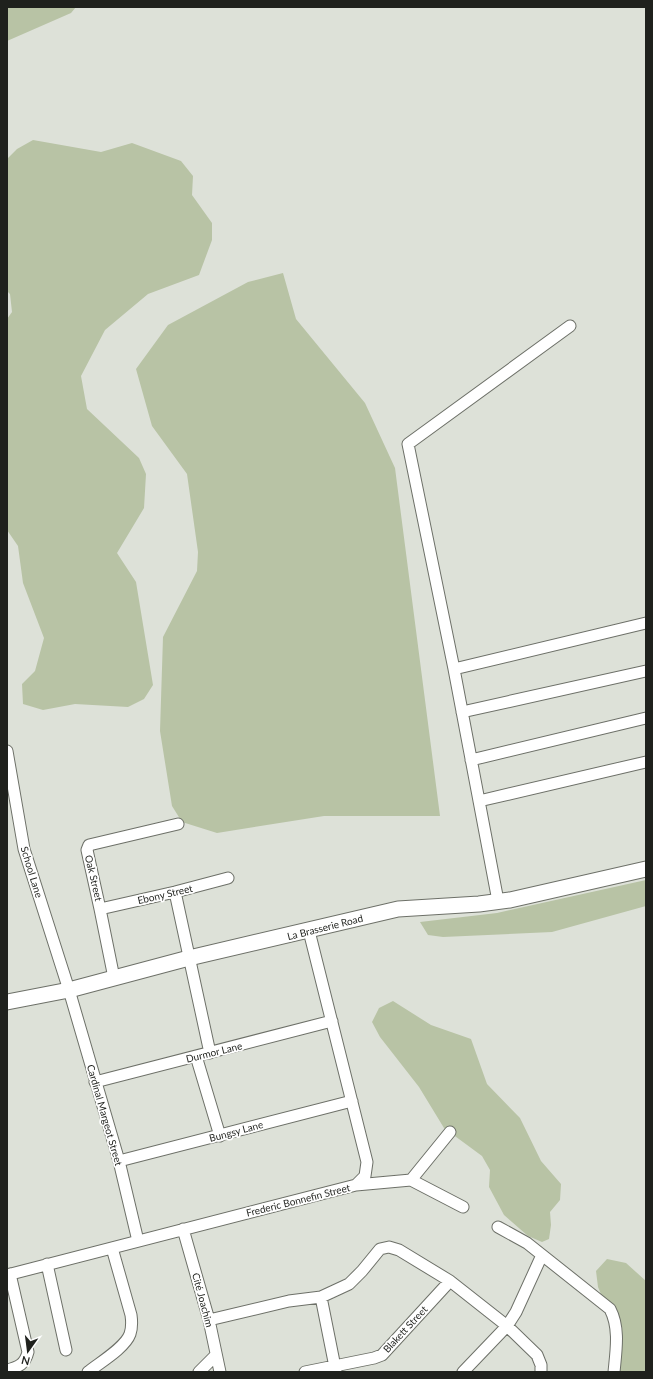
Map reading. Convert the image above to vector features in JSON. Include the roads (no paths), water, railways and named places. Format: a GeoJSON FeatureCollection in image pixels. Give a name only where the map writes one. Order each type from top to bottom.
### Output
{"type":"FeatureCollection","features":[{"type":"Feature","properties":{"kind":"main road","name":"La Brasserie Road"},"geometry":{"type":"LineString","coordinates":[[7,1002],[69,990],[189,958],[398,909],[479,904],[498,901],[646,869]]}},
{"type":"Feature","properties":{"kind":"street"},"geometry":{"type":"LineString","coordinates":[[498,901],[454,669],[408,444],[570,326]]}},
{"type":"Feature","properties":{"kind":"street"},"geometry":{"type":"LineString","coordinates":[[454,669],[646,623]]}},
{"type":"Feature","properties":{"kind":"street"},"geometry":{"type":"LineString","coordinates":[[462,712],[646,671]]}},
{"type":"Feature","properties":{"kind":"street"},"geometry":{"type":"LineString","coordinates":[[471,760],[646,718]]}},
{"type":"Feature","properties":{"kind":"street","name":"School Lane"},"geometry":{"type":"LineString","coordinates":[[7,751],[24,849],[69,990]]}},
{"type":"Feature","properties":{"kind":"street"},"geometry":{"type":"LineString","coordinates":[[479,801],[646,762]]}},
{"type":"Feature","properties":{"kind":"street","name":"Oak Street"},"geometry":{"type":"LineString","coordinates":[[114,978],[87,850],[89,845],[178,824]]}},
{"type":"Feature","properties":{"kind":"street","name":"Ebony Street"},"geometry":{"type":"LineString","coordinates":[[100,909],[228,878]]}},
{"type":"Feature","properties":{"kind":"street"},"geometry":{"type":"LineString","coordinates":[[175,892],[210,1053]]}},
{"type":"Feature","properties":{"kind":"street","name":"Frederic Bonnefin Street"},"geometry":{"type":"LineString","coordinates":[[9,1274],[356,1185],[365,1176],[367,1162],[309,931]]}},
{"type":"Feature","properties":{"kind":"street","name":"Cardinal Margeot Street"},"geometry":{"type":"LineString","coordinates":[[69,990],[119,1161],[138,1241]]}},
{"type":"Feature","properties":{"kind":"street","name":"Durmor Lane"},"geometry":{"type":"LineString","coordinates":[[95,1082],[332,1021]]}},
{"type":"Feature","properties":{"kind":"street"},"geometry":{"type":"LineString","coordinates":[[196,1056],[220,1136]]}},
{"type":"Feature","properties":{"kind":"street","name":"Bungsy Lane"},"geometry":{"type":"LineString","coordinates":[[119,1161],[220,1136],[352,1100]]}},
{"type":"Feature","properties":{"kind":"street"},"geometry":{"type":"LineString","coordinates":[[411,1180],[450,1132]]}},
{"type":"Feature","properties":{"kind":"street"},"geometry":{"type":"LineString","coordinates":[[356,1185],[411,1180],[463,1207]]}},
{"type":"Feature","properties":{"kind":"street"},"geometry":{"type":"LineString","coordinates":[[498,1227],[527,1243],[610,1309],[616,1328],[614,1372]]}},
{"type":"Feature","properties":{"kind":"street","name":"Cité Joachim"},"geometry":{"type":"LineString","coordinates":[[183,1229],[209,1320],[220,1372]]}},
{"type":"Feature","properties":{"kind":"street"},"geometry":{"type":"LineString","coordinates":[[209,1320],[289,1301],[321,1297],[349,1284],[380,1249],[389,1247],[399,1250],[450,1281],[507,1326],[537,1355],[541,1365],[541,1372]]}},
{"type":"Feature","properties":{"kind":"street"},"geometry":{"type":"LineString","coordinates":[[88,1372],[123,1345],[129,1336],[132,1324],[112,1248]]}},
{"type":"Feature","properties":{"kind":"street"},"geometry":{"type":"LineString","coordinates":[[463,1372],[507,1326],[516,1312],[542,1255]]}},
{"type":"Feature","properties":{"kind":"street"},"geometry":{"type":"LineString","coordinates":[[47,1264],[66,1350]]}},
{"type":"Feature","properties":{"kind":"street"},"geometry":{"type":"LineString","coordinates":[[7,1370],[22,1365],[26,1360],[28,1352],[9,1274]]}},
{"type":"Feature","properties":{"kind":"street","name":"Blakett Street"},"geometry":{"type":"LineString","coordinates":[[305,1372],[335,1369],[382,1355],[450,1281]]}},
{"type":"Feature","properties":{"kind":"street"},"geometry":{"type":"LineString","coordinates":[[321,1297],[335,1369]]}},
{"type":"Feature","properties":{"kind":"street"},"geometry":{"type":"LineString","coordinates":[[198,1372],[216,1355]]}}]}
